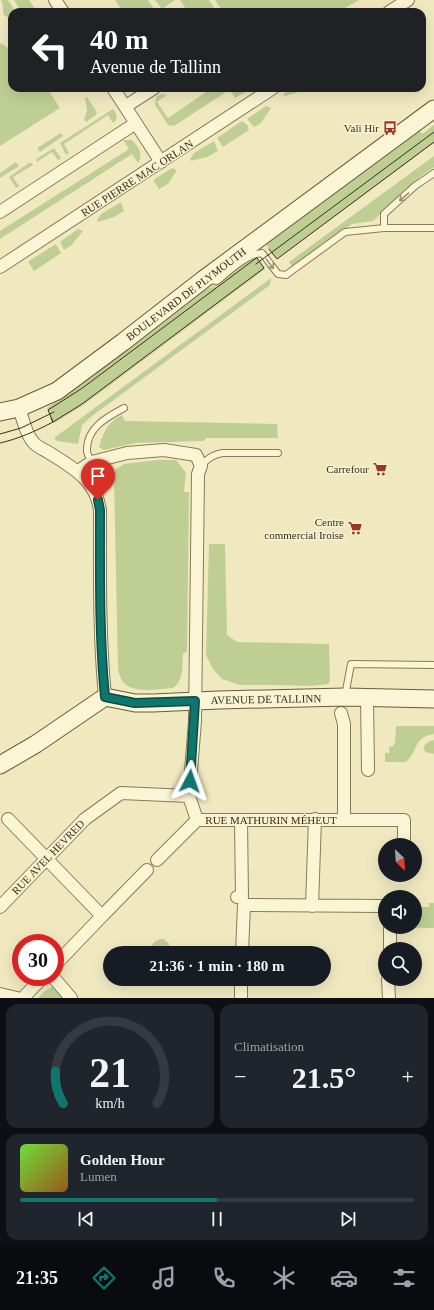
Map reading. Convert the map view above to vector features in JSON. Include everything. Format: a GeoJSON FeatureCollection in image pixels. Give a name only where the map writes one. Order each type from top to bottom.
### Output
{"type":"FeatureCollection","features":[{"type":"Feature","properties":{"kind":"main road","name":"BOULEVARD DE PLYMOUTH"},"geometry":{"type":"LineString","coordinates":[[364,161],[434,102]]}},
{"type":"Feature","properties":{"kind":"main road","name":"BOULEVARD DE PLYMOUTH"},"geometry":{"type":"LineString","coordinates":[[0,412],[19,408],[57,391],[124,342],[204,279],[434,109]]}},
{"type":"Feature","properties":{"kind":"main road","name":"AVENUE DE TALLINN"},"geometry":{"type":"LineString","coordinates":[[105,697],[135,703],[195,701],[343,705],[367,698],[434,699]]}},
{"type":"Feature","properties":{"kind":"main road"},"geometry":{"type":"LineString","coordinates":[[0,765],[36,744],[105,697]]}},
{"type":"Feature","properties":{"kind":"street"},"geometry":{"type":"LineString","coordinates":[[395,8],[408,0]]}},
{"type":"Feature","properties":{"kind":"street"},"geometry":{"type":"LineString","coordinates":[[116,92],[161,162]]}},
{"type":"Feature","properties":{"kind":"street"},"geometry":{"type":"LineString","coordinates":[[126,106],[148,92]]}},
{"type":"Feature","properties":{"kind":"street","name":"RUE PIERRE MAC ORLAN"},"geometry":{"type":"LineString","coordinates":[[0,267],[267,92]]}},
{"type":"Feature","properties":{"kind":"street"},"geometry":{"type":"LineString","coordinates":[[0,212],[136,123]]}},
{"type":"Feature","properties":{"kind":"street"},"geometry":{"type":"LineString","coordinates":[[19,408],[26,429],[33,443],[78,471],[91,485],[98,500],[100,510],[100,602],[105,697]]}},
{"type":"Feature","properties":{"kind":"street"},"geometry":{"type":"LineString","coordinates":[[78,471],[92,462],[127,453],[164,450],[196,455],[201,466]]}},
{"type":"Feature","properties":{"kind":"street","name":"RUE MATHURIN MÉHEUT"},"geometry":{"type":"LineString","coordinates":[[197,820],[189,796],[195,701],[198,474],[201,466]]}},
{"type":"Feature","properties":{"kind":"street"},"geometry":{"type":"LineString","coordinates":[[367,698],[368,770]]}},
{"type":"Feature","properties":{"kind":"street","name":"RUE MATHURIN MÉHEUT"},"geometry":{"type":"LineString","coordinates":[[343,705],[344,819]]}},
{"type":"Feature","properties":{"kind":"street","name":"RUE AVEL HEVRED"},"geometry":{"type":"LineString","coordinates":[[0,907],[85,819],[121,794],[189,796]]}},
{"type":"Feature","properties":{"kind":"street"},"geometry":{"type":"LineString","coordinates":[[8,819],[46,860],[102,916]]}},
{"type":"Feature","properties":{"kind":"street"},"geometry":{"type":"LineString","coordinates":[[312,906],[315,819]]}},
{"type":"Feature","properties":{"kind":"street","name":"RUE MATHURIN MÉHEUT"},"geometry":{"type":"LineString","coordinates":[[157,860],[197,820],[404,820],[404,838]]}},
{"type":"Feature","properties":{"kind":"street"},"geometry":{"type":"LineString","coordinates":[[237,897],[242,897],[242,820]]}},
{"type":"Feature","properties":{"kind":"street"},"geometry":{"type":"LineString","coordinates":[[64,956],[147,870]]}},
{"type":"Feature","properties":{"kind":"street"},"geometry":{"type":"LineString","coordinates":[[242,946],[244,905],[378,906]]}},
{"type":"Feature","properties":{"kind":"street"},"geometry":{"type":"LineString","coordinates":[[23,998],[34,986]]}},
{"type":"Feature","properties":{"kind":"street"},"geometry":{"type":"LineString","coordinates":[[61,986],[71,998]]}},
{"type":"Feature","properties":{"kind":"street"},"geometry":{"type":"LineString","coordinates":[[241,986],[241,998]]}},
{"type":"Feature","properties":{"kind":"street"},"geometry":{"type":"LineString","coordinates":[[388,986],[389,998]]}},
{"type":"Feature","properties":{"kind":"street"},"geometry":{"type":"LineString","coordinates":[[0,994],[17,998]]}},
{"type":"Feature","properties":{"kind":"lane"},"geometry":{"type":"LineString","coordinates":[[384,228],[384,214],[434,172]]}},
{"type":"Feature","properties":{"kind":"lane"},"geometry":{"type":"LineString","coordinates":[[204,279],[217,281],[249,256],[256,253],[262,253],[278,274],[286,275],[345,232],[384,228],[434,228]]}},
{"type":"Feature","properties":{"kind":"lane"},"geometry":{"type":"LineString","coordinates":[[92,462],[87,452],[90,433],[106,418],[124,408]]}},
{"type":"Feature","properties":{"kind":"lane"},"geometry":{"type":"LineString","coordinates":[[201,466],[213,455],[222,453],[278,453]]}},
{"type":"Feature","properties":{"kind":"lane"},"geometry":{"type":"LineString","coordinates":[[343,705],[351,664],[434,665]]}},
{"type":"Feature","properties":{"kind":"green space"},"geometry":{"type":"Polygon","coordinates":[[[1,0],[8,0],[13,8],[8,8],[8,17],[4,15],[1,0]]]}},
{"type":"Feature","properties":{"kind":"green space"},"geometry":{"type":"Polygon","coordinates":[[[14,0],[29,0],[34,8],[19,8],[14,0]]]}},
{"type":"Feature","properties":{"kind":"green space"},"geometry":{"type":"Polygon","coordinates":[[[115,0],[148,0],[153,8],[120,8],[115,0]]]}},
{"type":"Feature","properties":{"kind":"green space"},"geometry":{"type":"Polygon","coordinates":[[[155,0],[175,0],[163,8],[161,8],[155,0]]]}},
{"type":"Feature","properties":{"kind":"green space"},"geometry":{"type":"Polygon","coordinates":[[[180,0],[209,0],[214,8],[185,8],[180,0]]]}},
{"type":"Feature","properties":{"kind":"green space"},"geometry":{"type":"Polygon","coordinates":[[[215,0],[359,0],[345,8],[220,8],[215,0]]]}},
{"type":"Feature","properties":{"kind":"green space"},"geometry":{"type":"Polygon","coordinates":[[[1,43],[8,48],[8,92],[50,92],[60,108],[0,146],[1,43]]]}},
{"type":"Feature","properties":{"kind":"green space"},"geometry":{"type":"Polygon","coordinates":[[[206,92],[226,92],[174,126],[168,125],[155,105],[156,97],[161,94],[167,95],[157,102],[168,118],[206,92]]]}},
{"type":"Feature","properties":{"kind":"green space"},"geometry":{"type":"Polygon","coordinates":[[[231,92],[246,92],[235,98],[231,92]]]}},
{"type":"Feature","properties":{"kind":"green space"},"geometry":{"type":"Polygon","coordinates":[[[286,92],[299,92],[285,96],[283,94],[286,92]]]}},
{"type":"Feature","properties":{"kind":"green space"},"geometry":{"type":"Polygon","coordinates":[[[87,97],[97,112],[96,115],[86,122],[84,120],[87,110],[85,98],[87,97]]]}},
{"type":"Feature","properties":{"kind":"green space"},"geometry":{"type":"Polygon","coordinates":[[[266,106],[271,108],[261,123],[254,127],[247,119],[266,106]]]}},
{"type":"Feature","properties":{"kind":"green space"},"geometry":{"type":"Polygon","coordinates":[[[113,109],[117,116],[113,123],[108,115],[64,144],[69,153],[66,155],[60,143],[113,109]]]}},
{"type":"Feature","properties":{"kind":"green space"},"geometry":{"type":"Polygon","coordinates":[[[242,121],[247,125],[249,130],[223,147],[217,138],[242,121]]]}},
{"type":"Feature","properties":{"kind":"green space"},"geometry":{"type":"Polygon","coordinates":[[[434,125],[434,143],[277,259],[265,243],[418,128],[422,134],[434,125]]]}},
{"type":"Feature","properties":{"kind":"green space"},"geometry":{"type":"Polygon","coordinates":[[[61,133],[63,136],[40,152],[37,148],[61,133]]]}},
{"type":"Feature","properties":{"kind":"green space"},"geometry":{"type":"Polygon","coordinates":[[[123,140],[132,140],[138,148],[140,160],[138,163],[132,154],[0,239],[0,231],[129,149],[123,140]]]}},
{"type":"Feature","properties":{"kind":"green space"},"geometry":{"type":"Polygon","coordinates":[[[214,141],[218,151],[207,157],[191,161],[190,159],[194,153],[214,141]]]}},
{"type":"Feature","properties":{"kind":"green space"},"geometry":{"type":"Polygon","coordinates":[[[54,148],[61,158],[58,160],[52,152],[37,162],[36,159],[54,148]]]}},
{"type":"Feature","properties":{"kind":"green space"},"geometry":{"type":"Polygon","coordinates":[[[434,156],[434,167],[405,190],[373,221],[352,224],[293,267],[289,262],[434,156]]]}},
{"type":"Feature","properties":{"kind":"green space"},"geometry":{"type":"Polygon","coordinates":[[[16,162],[19,166],[0,178],[0,173],[16,162]]]}},
{"type":"Feature","properties":{"kind":"green space"},"geometry":{"type":"Polygon","coordinates":[[[29,163],[32,163],[33,165],[13,177],[19,186],[16,188],[9,177],[29,163]]]}},
{"type":"Feature","properties":{"kind":"green space"},"geometry":{"type":"Polygon","coordinates":[[[172,168],[177,170],[168,184],[159,189],[153,180],[172,168]]]}},
{"type":"Feature","properties":{"kind":"green space"},"geometry":{"type":"Polygon","coordinates":[[[121,202],[124,211],[114,217],[98,222],[97,220],[101,214],[121,202]]]}},
{"type":"Feature","properties":{"kind":"green space"},"geometry":{"type":"Polygon","coordinates":[[[78,229],[83,231],[73,244],[64,250],[60,242],[78,229]]]}},
{"type":"Feature","properties":{"kind":"green space"},"geometry":{"type":"Polygon","coordinates":[[[56,244],[61,253],[34,271],[29,261],[56,244]]]}},
{"type":"Feature","properties":{"kind":"green space"},"geometry":{"type":"Polygon","coordinates":[[[255,256],[265,269],[82,406],[54,423],[47,408],[123,353],[167,314],[199,291],[212,287],[222,281],[255,256]]]}},
{"type":"Feature","properties":{"kind":"green space"},"geometry":{"type":"Polygon","coordinates":[[[271,278],[270,285],[92,416],[82,425],[78,444],[57,441],[54,438],[271,278]]]}},
{"type":"Feature","properties":{"kind":"green space"},"geometry":{"type":"Polygon","coordinates":[[[122,415],[125,421],[277,424],[278,438],[206,438],[204,441],[135,443],[104,450],[99,447],[109,424],[122,415]]]}},
{"type":"Feature","properties":{"kind":"green space"},"geometry":{"type":"Polygon","coordinates":[[[157,460],[176,460],[186,473],[184,492],[189,492],[187,651],[183,654],[181,677],[177,685],[173,688],[142,690],[125,684],[118,670],[114,479],[115,470],[124,464],[157,460]]]}},
{"type":"Feature","properties":{"kind":"green space"},"geometry":{"type":"Polygon","coordinates":[[[209,544],[225,544],[227,635],[237,642],[329,644],[330,681],[328,684],[311,686],[240,685],[222,679],[213,669],[206,655],[209,544]]]}},
{"type":"Feature","properties":{"kind":"green space"},"geometry":{"type":"Polygon","coordinates":[[[396,726],[434,726],[434,734],[422,738],[406,762],[385,762],[385,753],[389,753],[389,747],[393,746],[395,742],[396,726]]]}},
{"type":"Feature","properties":{"kind":"green space"},"geometry":{"type":"Polygon","coordinates":[[[434,740],[434,754],[425,752],[424,747],[426,744],[434,740]]]}},
{"type":"Feature","properties":{"kind":"green space"},"geometry":{"type":"Polygon","coordinates":[[[429,903],[434,903],[434,928],[422,928],[422,907],[429,907],[429,903]]]}},
{"type":"Feature","properties":{"kind":"green space"},"geometry":{"type":"Polygon","coordinates":[[[164,939],[169,946],[151,946],[158,940],[164,939]]]}},
{"type":"Feature","properties":{"kind":"green space"},"geometry":{"type":"Polygon","coordinates":[[[52,987],[63,998],[38,998],[45,991],[52,987]]]}},
{"type":"Feature","properties":{"kind":"tram line"},"geometry":{"type":"LineString","coordinates":[[256,264],[434,132]]}},
{"type":"Feature","properties":{"kind":"tram line"},"geometry":{"type":"LineString","coordinates":[[269,249],[277,259],[434,142]]}},
{"type":"Feature","properties":{"kind":"tram line"},"geometry":{"type":"LineString","coordinates":[[257,258],[264,268],[82,404],[53,422],[48,410],[81,389],[257,258]]}},
{"type":"Feature","properties":{"kind":"tram line"},"geometry":{"type":"LineString","coordinates":[[0,434],[21,428],[54,412]]}},
{"type":"Feature","properties":{"kind":"tram line"},"geometry":{"type":"LineString","coordinates":[[0,443],[40,429],[53,422],[51,418]]}},
{"type":"Feature","properties":{"kind":"place","name":"Vali Hir"},"geometry":{"type":"Point","coordinates":[390,128]}},
{"type":"Feature","properties":{"kind":"place","name":"Carrefour"},"geometry":{"type":"Point","coordinates":[380,469]}},
{"type":"Feature","properties":{"kind":"place","name":"Centre commercial Iroise"},"geometry":{"type":"Point","coordinates":[355,528]}},
{"type":"Feature","properties":{"kind":"route"},"geometry":{"type":"LineString","coordinates":[[98,500],[100,510],[100,602],[105,697],[135,703],[195,701],[195,721],[190,781]]}}]}
